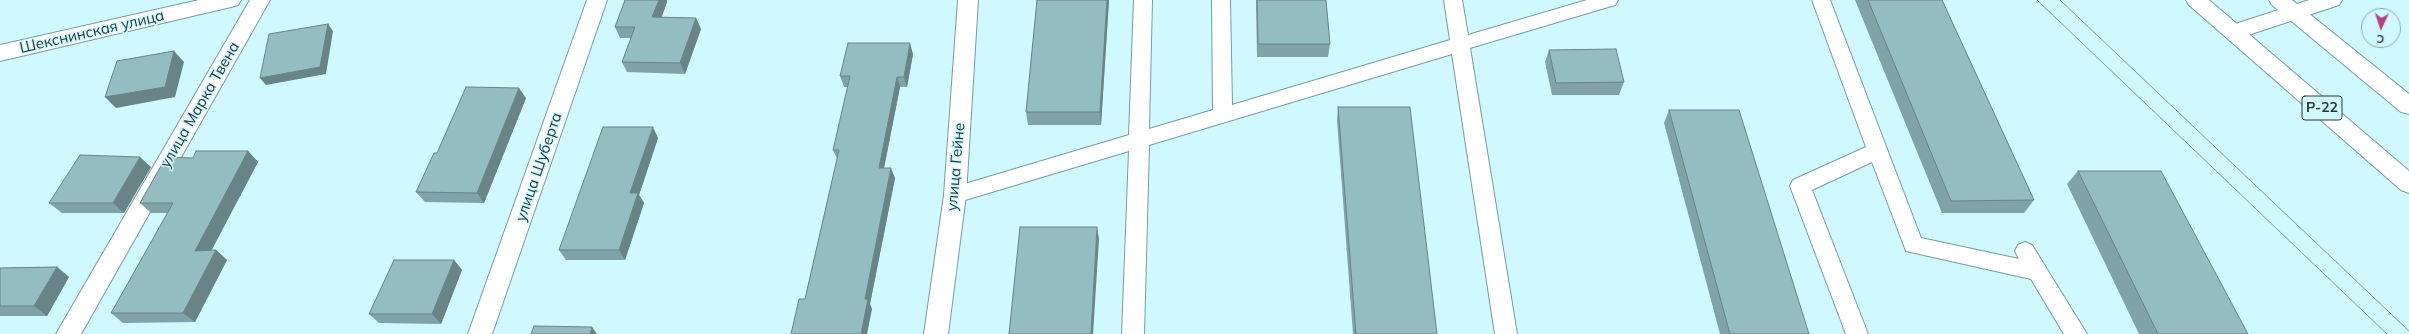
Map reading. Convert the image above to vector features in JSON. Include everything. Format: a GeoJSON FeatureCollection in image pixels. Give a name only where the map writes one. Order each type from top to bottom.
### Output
{"type":"FeatureCollection","features":[{"type":"Feature","properties":{"kind":"main road","name":"Шекснинская улица"},"geometry":{"type":"LineString","coordinates":[[0,53],[231,0]]}},
{"type":"Feature","properties":{"kind":"main road","name":"улица Марка Твена"},"geometry":{"type":"LineString","coordinates":[[68,334],[260,0]]}},
{"type":"Feature","properties":{"kind":"main road","name":"улица Шуберта"},"geometry":{"type":"LineString","coordinates":[[480,334],[597,0]]}},
{"type":"Feature","properties":{"kind":"main road","name":"улица Гейне"},"geometry":{"type":"LineString","coordinates":[[936,334],[955,195],[968,0]]}},
{"type":"Feature","properties":{"kind":"main road","name":"Р-22"},"geometry":{"type":"LineString","coordinates":[[2196,0],[2409,184]]}},
{"type":"Feature","properties":{"kind":"main road"},"geometry":{"type":"LineString","coordinates":[[2233,32],[2286,6],[2332,0]]}},
{"type":"Feature","properties":{"kind":"main road"},"geometry":{"type":"LineString","coordinates":[[2286,6],[2409,106]]}},
{"type":"Feature","properties":{"kind":"lane"},"geometry":{"type":"LineString","coordinates":[[1133,334],[1143,0]]}},
{"type":"Feature","properties":{"kind":"lane"},"geometry":{"type":"LineString","coordinates":[[1221,0],[1223,115]]}},
{"type":"Feature","properties":{"kind":"lane"},"geometry":{"type":"LineString","coordinates":[[1453,0],[1506,334]]}},
{"type":"Feature","properties":{"kind":"lane"},"geometry":{"type":"LineString","coordinates":[[955,195],[1609,0]]}},
{"type":"Feature","properties":{"kind":"lane"},"geometry":{"type":"LineString","coordinates":[[1821,0],[1913,245],[2038,272]]}},
{"type":"Feature","properties":{"kind":"lane"},"geometry":{"type":"LineString","coordinates":[[1857,334],[1800,186],[1878,151]]}},
{"type":"Feature","properties":{"kind":"lane"},"geometry":{"type":"LineString","coordinates":[[2025,251],[2076,334]]}},
{"type":"Feature","properties":{"kind":"building"},"geometry":{"type":"Polygon","coordinates":[[[625,0],[659,0],[652,17],[696,18],[680,63],[622,62],[635,27],[615,27],[625,0]]]}},
{"type":"Feature","properties":{"kind":"building"},"geometry":{"type":"Polygon","coordinates":[[[1037,0],[1107,0],[1100,112],[1026,112],[1037,0]]]}},
{"type":"Feature","properties":{"kind":"building"},"geometry":{"type":"Polygon","coordinates":[[[1257,0],[1326,0],[1330,44],[1258,44],[1257,0]]]}},
{"type":"Feature","properties":{"kind":"building"},"geometry":{"type":"Polygon","coordinates":[[[1868,0],[1942,0],[2034,200],[1951,201],[1868,0]]]}},
{"type":"Feature","properties":{"kind":"building"},"geometry":{"type":"Polygon","coordinates":[[[328,24],[320,67],[260,78],[269,34],[328,24]]]}},
{"type":"Feature","properties":{"kind":"building"},"geometry":{"type":"Polygon","coordinates":[[[848,43],[910,43],[904,77],[897,77],[879,168],[891,168],[865,299],[868,299],[861,334],[791,334],[799,299],[805,299],[839,150],[833,150],[850,76],[840,76],[848,43]]]}},
{"type":"Feature","properties":{"kind":"building"},"geometry":{"type":"Polygon","coordinates":[[[1616,49],[1624,82],[1556,83],[1549,50],[1616,49]]]}},
{"type":"Feature","properties":{"kind":"building"},"geometry":{"type":"Polygon","coordinates":[[[174,51],[165,87],[105,97],[117,61],[174,51]]]}},
{"type":"Feature","properties":{"kind":"building"},"geometry":{"type":"Polygon","coordinates":[[[466,87],[519,88],[477,193],[416,192],[434,153],[437,153],[466,87]]]}},
{"type":"Feature","properties":{"kind":"building"},"geometry":{"type":"Polygon","coordinates":[[[1338,107],[1410,107],[1437,334],[1356,334],[1338,107]]]}},
{"type":"Feature","properties":{"kind":"building"},"geometry":{"type":"Polygon","coordinates":[[[1669,110],[1739,110],[1809,334],[1730,334],[1669,110]]]}},
{"type":"Feature","properties":{"kind":"building"},"geometry":{"type":"Polygon","coordinates":[[[603,127],[653,127],[630,193],[638,193],[619,250],[559,250],[603,127]]]}},
{"type":"Feature","properties":{"kind":"building"},"geometry":{"type":"Polygon","coordinates":[[[196,151],[248,151],[195,251],[216,250],[183,313],[111,313],[173,203],[140,203],[166,157],[193,158],[196,151]]]}},
{"type":"Feature","properties":{"kind":"building"},"geometry":{"type":"Polygon","coordinates":[[[80,155],[140,157],[113,203],[49,203],[80,155]]]}},
{"type":"Feature","properties":{"kind":"building"},"geometry":{"type":"Polygon","coordinates":[[[2078,171],[2161,171],[2248,334],[2158,334],[2078,171]]]}},
{"type":"Feature","properties":{"kind":"building"},"geometry":{"type":"Polygon","coordinates":[[[1020,227],[1097,227],[1091,334],[1009,334],[1020,227]]]}},
{"type":"Feature","properties":{"kind":"building"},"geometry":{"type":"Polygon","coordinates":[[[394,260],[454,260],[432,314],[369,314],[394,260]]]}},
{"type":"Feature","properties":{"kind":"building"},"geometry":{"type":"Polygon","coordinates":[[[57,267],[34,306],[0,306],[0,268],[57,267]]]}},
{"type":"Feature","properties":{"kind":"building"},"geometry":{"type":"Polygon","coordinates":[[[534,326],[592,327],[590,334],[531,334],[534,326]]]}},
{"type":"Feature","properties":{"kind":"tram line"},"geometry":{"type":"LineString","coordinates":[[2037,0],[2387,334]]}},
{"type":"Feature","properties":{"kind":"tram line"},"geometry":{"type":"LineString","coordinates":[[2060,0],[2409,331]]}}]}
